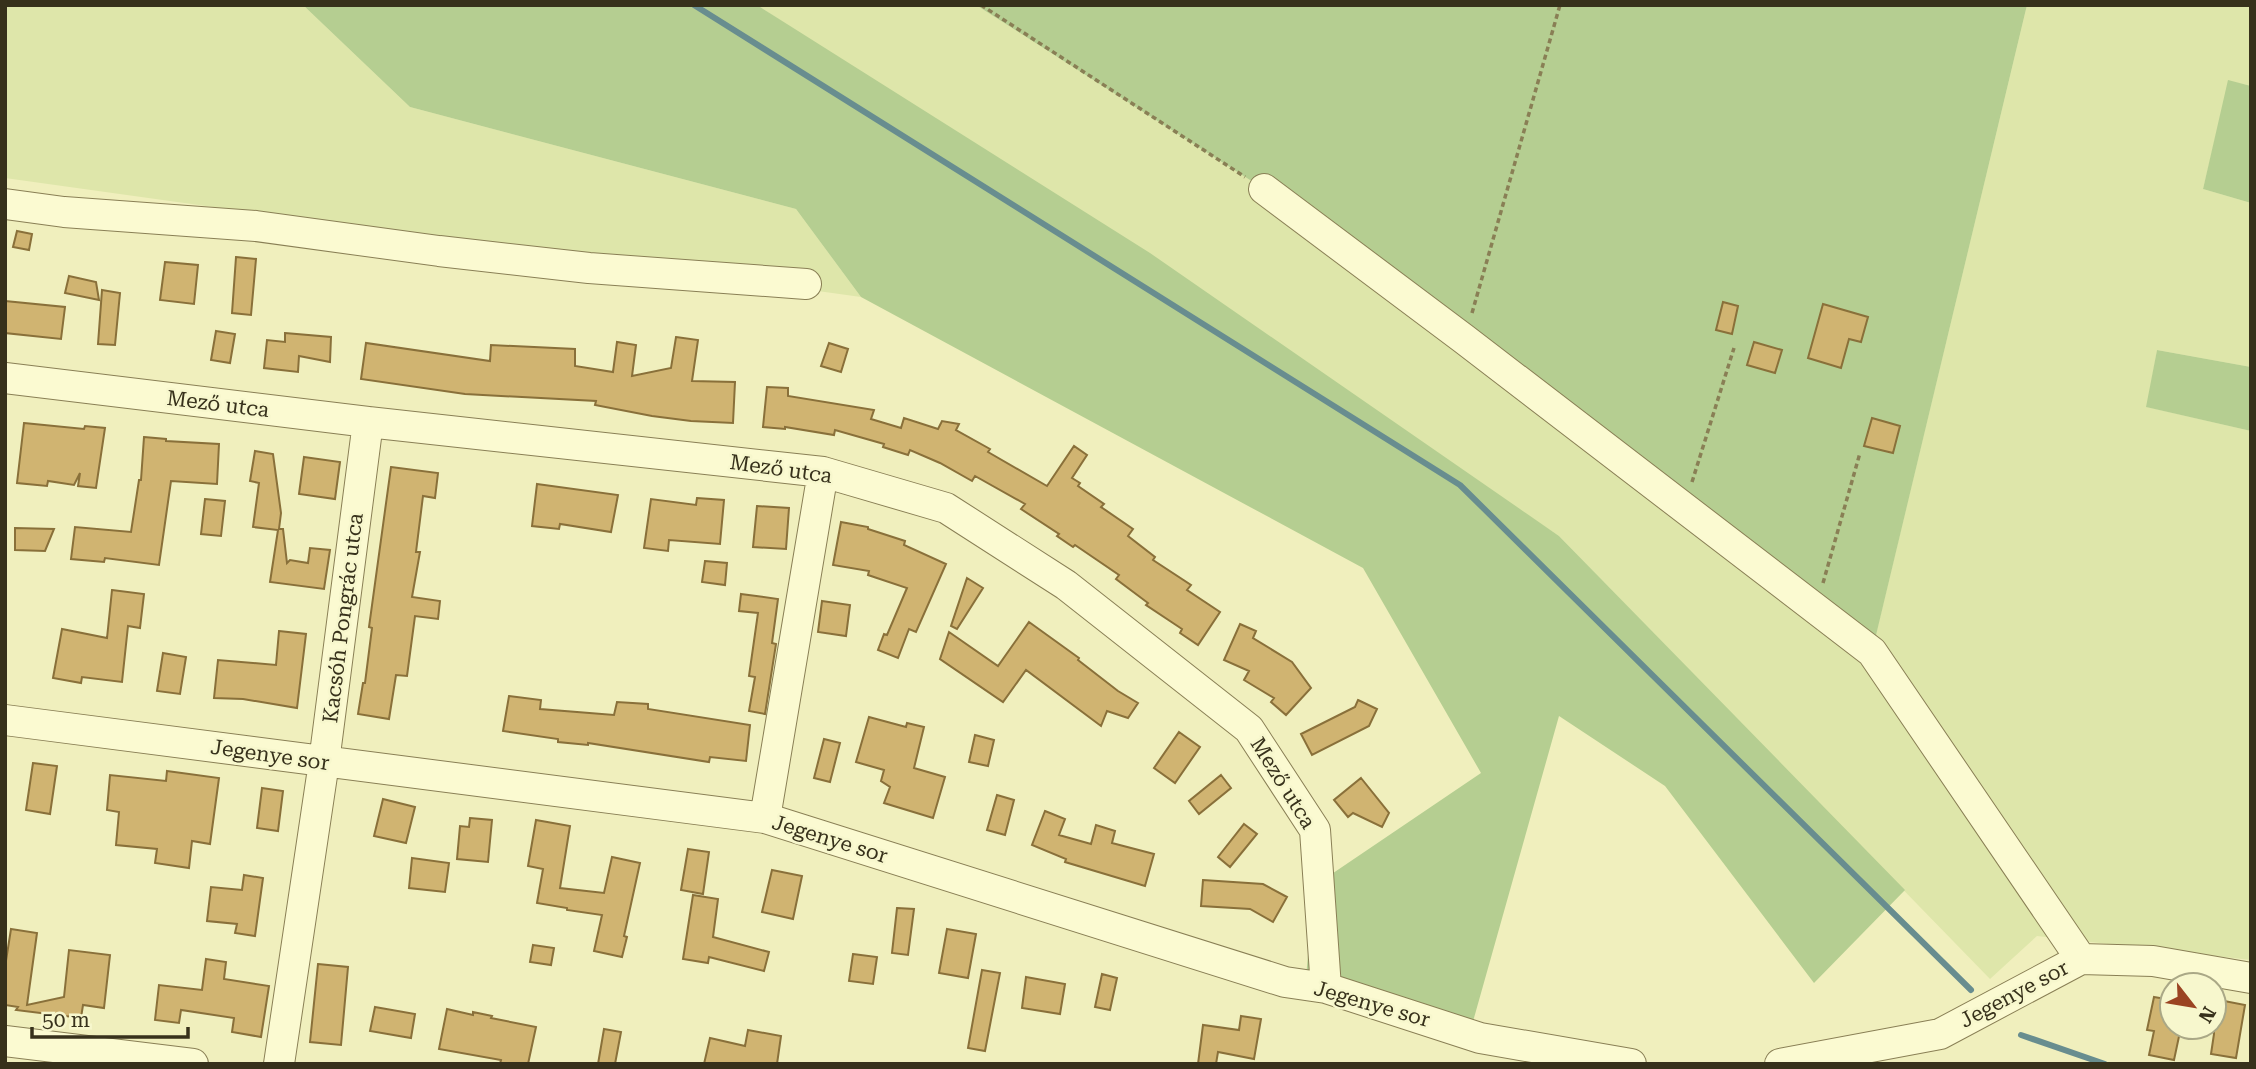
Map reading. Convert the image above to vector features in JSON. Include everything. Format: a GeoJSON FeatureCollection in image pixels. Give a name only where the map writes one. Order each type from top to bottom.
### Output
{"type":"FeatureCollection","features":[{"type":"Feature","properties":{"kind":"street"},"geometry":{"type":"LineString","coordinates":[[1264,190],[1464,339],[1872,652],[2081,958]]}},
{"type":"Feature","properties":{"kind":"street"},"geometry":{"type":"LineString","coordinates":[[5,204],[64,212],[256,226],[589,268],[806,284]]}},
{"type":"Feature","properties":{"kind":"street","name":"Mező utca"},"geometry":{"type":"LineString","coordinates":[[5,378],[368,422],[823,472],[946,508],[1066,585],[1249,729],[1315,830],[1326,988]]}},
{"type":"Feature","properties":{"kind":"street","name":"Kacsóh Pongrác utca"},"geometry":{"type":"LineString","coordinates":[[279,1064],[324,762],[368,422]]}},
{"type":"Feature","properties":{"kind":"street"},"geometry":{"type":"LineString","coordinates":[[765,818],[823,472]]}},
{"type":"Feature","properties":{"kind":"street","name":"Jegenye sor"},"geometry":{"type":"LineString","coordinates":[[5,720],[765,818],[1285,982],[1326,988],[1480,1038],[1631,1064]]}},
{"type":"Feature","properties":{"kind":"street","name":"Jegenye sor"},"geometry":{"type":"LineString","coordinates":[[1780,1064],[1940,1034],[2081,958],[2153,961],[2251,978]]}},
{"type":"Feature","properties":{"kind":"street"},"geometry":{"type":"LineString","coordinates":[[5,1041],[193,1064]]}},
{"type":"Feature","properties":{"kind":"path"},"geometry":{"type":"LineString","coordinates":[[981,5],[1264,190]]}},
{"type":"Feature","properties":{"kind":"path"},"geometry":{"type":"LineString","coordinates":[[1464,339],[1560,5]]}},
{"type":"Feature","properties":{"kind":"path"},"geometry":{"type":"LineString","coordinates":[[1684,507],[1734,348]]}},
{"type":"Feature","properties":{"kind":"path"},"geometry":{"type":"LineString","coordinates":[[1815,609],[1860,453]]}},
{"type":"Feature","properties":{"kind":"green space"},"geometry":{"type":"Polygon","coordinates":[[[5,5],[303,5],[410,107],[796,209],[861,297],[5,178],[5,5]]]}},
{"type":"Feature","properties":{"kind":"green space"},"geometry":{"type":"Polygon","coordinates":[[[303,5],[757,5],[1150,253],[1559,536],[1905,890],[1814,983],[1665,786],[1559,716],[1472,1025],[1305,989],[1314,886],[1481,773],[1363,568],[861,297],[796,209],[410,107],[303,5]]]}},
{"type":"Feature","properties":{"kind":"green space"},"geometry":{"type":"Polygon","coordinates":[[[757,5],[976,5],[1264,189],[1872,651],[2027,5],[2251,5],[2251,86],[2229,81],[2203,189],[2251,203],[2251,367],[2157,350],[2147,407],[2251,431],[2251,960],[2037,936],[1990,979],[1559,536],[757,5]]]}},
{"type":"Feature","properties":{"kind":"green space"},"geometry":{"type":"Polygon","coordinates":[[[976,5],[2027,5],[1872,652],[1264,189],[976,5]]]}},
{"type":"Feature","properties":{"kind":"green space"},"geometry":{"type":"Polygon","coordinates":[[[2228,80],[2251,86],[2251,203],[2203,189],[2228,80]]]}},
{"type":"Feature","properties":{"kind":"green space"},"geometry":{"type":"Polygon","coordinates":[[[2157,350],[2251,367],[2251,431],[2146,407],[2157,350]]]}},
{"type":"Feature","properties":{"kind":"building"},"geometry":{"type":"Polygon","coordinates":[[[17,231],[32,234],[29,250],[13,247],[17,231]]]}},
{"type":"Feature","properties":{"kind":"building"},"geometry":{"type":"Polygon","coordinates":[[[236,257],[256,259],[251,315],[232,313],[236,257]]]}},
{"type":"Feature","properties":{"kind":"building"},"geometry":{"type":"Polygon","coordinates":[[[165,262],[198,265],[194,304],[160,300],[165,262]]]}},
{"type":"Feature","properties":{"kind":"building"},"geometry":{"type":"Polygon","coordinates":[[[69,276],[96,282],[99,300],[65,293],[69,276]]]}},
{"type":"Feature","properties":{"kind":"building"},"geometry":{"type":"Polygon","coordinates":[[[102,290],[120,293],[115,345],[98,344],[102,290]]]}},
{"type":"Feature","properties":{"kind":"building"},"geometry":{"type":"Polygon","coordinates":[[[5,301],[65,307],[61,339],[5,333],[5,301]]]}},
{"type":"Feature","properties":{"kind":"building"},"geometry":{"type":"Polygon","coordinates":[[[1723,302],[1738,306],[1732,334],[1716,330],[1723,302]]]}},
{"type":"Feature","properties":{"kind":"building"},"geometry":{"type":"Polygon","coordinates":[[[1823,304],[1868,317],[1861,342],[1849,339],[1841,368],[1808,358],[1823,304]]]}},
{"type":"Feature","properties":{"kind":"building"},"geometry":{"type":"Polygon","coordinates":[[[216,331],[235,334],[230,363],[211,360],[216,331]]]}},
{"type":"Feature","properties":{"kind":"building"},"geometry":{"type":"Polygon","coordinates":[[[285,333],[331,337],[330,362],[299,356],[298,372],[264,368],[267,340],[285,342],[285,333]]]}},
{"type":"Feature","properties":{"kind":"building"},"geometry":{"type":"Polygon","coordinates":[[[676,337],[698,340],[692,381],[735,382],[733,423],[652,416],[595,405],[596,401],[465,394],[361,379],[366,343],[490,361],[491,345],[575,349],[575,366],[613,372],[617,342],[636,345],[632,376],[671,368],[676,337]]]}},
{"type":"Feature","properties":{"kind":"building"},"geometry":{"type":"Polygon","coordinates":[[[1754,342],[1782,350],[1775,373],[1747,365],[1754,342]]]}},
{"type":"Feature","properties":{"kind":"building"},"geometry":{"type":"Polygon","coordinates":[[[829,343],[848,349],[841,372],[821,366],[829,343]]]}},
{"type":"Feature","properties":{"kind":"building"},"geometry":{"type":"Polygon","coordinates":[[[767,387],[788,388],[788,396],[874,410],[871,419],[901,428],[904,418],[938,429],[942,421],[959,424],[956,430],[1047,486],[1074,446],[1087,455],[1072,478],[1080,483],[1078,486],[1104,504],[1101,507],[1133,529],[1128,536],[1155,557],[1153,560],[1191,585],[1187,590],[1220,612],[1198,645],[1180,633],[1182,629],[1146,605],[1148,603],[1116,579],[1119,575],[1075,545],[1073,547],[1057,536],[1059,534],[1021,509],[1025,504],[975,476],[972,481],[910,450],[908,455],[883,447],[884,444],[835,430],[834,435],[785,427],[763,427],[767,387]]]}},
{"type":"Feature","properties":{"kind":"building"},"geometry":{"type":"Polygon","coordinates":[[[1872,418],[1900,426],[1893,453],[1864,446],[1872,418]]]}},
{"type":"Feature","properties":{"kind":"building"},"geometry":{"type":"Polygon","coordinates":[[[24,423],[84,429],[85,426],[105,428],[96,488],[78,486],[80,473],[74,485],[48,481],[47,486],[17,483],[24,423]]]}},
{"type":"Feature","properties":{"kind":"building"},"geometry":{"type":"Polygon","coordinates":[[[144,437],[219,444],[217,484],[171,481],[159,565],[105,558],[104,562],[71,559],[75,527],[131,532],[141,480],[144,437]]]}},
{"type":"Feature","properties":{"kind":"building"},"geometry":{"type":"Polygon","coordinates":[[[255,451],[273,454],[281,513],[279,529],[283,529],[287,563],[290,560],[308,563],[310,548],[330,550],[324,589],[270,582],[278,530],[253,527],[259,483],[250,481],[255,451]]]}},
{"type":"Feature","properties":{"kind":"building"},"geometry":{"type":"Polygon","coordinates":[[[304,457],[340,462],[335,499],[299,494],[304,457]]]}},
{"type":"Feature","properties":{"kind":"building"},"geometry":{"type":"Polygon","coordinates":[[[391,467],[438,473],[435,498],[423,496],[416,552],[420,552],[412,597],[440,601],[438,619],[415,616],[407,676],[396,675],[389,719],[358,714],[365,683],[372,628],[369,627],[391,467]]]}},
{"type":"Feature","properties":{"kind":"building"},"geometry":{"type":"Polygon","coordinates":[[[537,484],[618,495],[611,532],[560,524],[559,529],[532,526],[537,484]]]}},
{"type":"Feature","properties":{"kind":"building"},"geometry":{"type":"Polygon","coordinates":[[[697,498],[724,500],[720,544],[669,540],[668,551],[644,548],[651,499],[696,505],[697,498]]]}},
{"type":"Feature","properties":{"kind":"building"},"geometry":{"type":"Polygon","coordinates":[[[205,499],[225,501],[221,536],[201,534],[205,499]]]}},
{"type":"Feature","properties":{"kind":"building"},"geometry":{"type":"Polygon","coordinates":[[[757,506],[789,508],[786,549],[753,547],[757,506]]]}},
{"type":"Feature","properties":{"kind":"building"},"geometry":{"type":"Polygon","coordinates":[[[841,522],[868,527],[905,541],[904,545],[946,564],[916,632],[909,629],[898,658],[878,650],[907,588],[868,575],[869,571],[833,565],[841,522]]]}},
{"type":"Feature","properties":{"kind":"building"},"geometry":{"type":"Polygon","coordinates":[[[15,528],[54,529],[45,551],[15,550],[15,528]]]}},
{"type":"Feature","properties":{"kind":"building"},"geometry":{"type":"Polygon","coordinates":[[[705,561],[727,563],[725,585],[702,582],[705,561]]]}},
{"type":"Feature","properties":{"kind":"building"},"geometry":{"type":"Polygon","coordinates":[[[967,578],[983,588],[957,629],[951,626],[967,578]]]}},
{"type":"Feature","properties":{"kind":"building"},"geometry":{"type":"Polygon","coordinates":[[[112,590],[144,594],[140,628],[128,626],[122,682],[82,677],[81,683],[53,678],[62,629],[107,638],[112,590]]]}},
{"type":"Feature","properties":{"kind":"building"},"geometry":{"type":"Polygon","coordinates":[[[741,594],[778,599],[772,643],[776,644],[765,714],[749,711],[755,677],[749,676],[758,613],[739,611],[741,594]]]}},
{"type":"Feature","properties":{"kind":"building"},"geometry":{"type":"Polygon","coordinates":[[[822,601],[850,605],[846,636],[818,632],[822,601]]]}},
{"type":"Feature","properties":{"kind":"building"},"geometry":{"type":"Polygon","coordinates":[[[1029,622],[1079,658],[1078,660],[1118,691],[1138,703],[1128,718],[1107,711],[1101,726],[1026,670],[1003,702],[940,659],[949,632],[998,666],[1029,622]]]}},
{"type":"Feature","properties":{"kind":"building"},"geometry":{"type":"Polygon","coordinates":[[[1240,624],[1256,631],[1253,638],[1292,662],[1311,688],[1286,715],[1271,702],[1274,698],[1244,680],[1249,671],[1224,660],[1240,624]]]}},
{"type":"Feature","properties":{"kind":"building"},"geometry":{"type":"Polygon","coordinates":[[[279,631],[306,634],[297,708],[243,699],[214,698],[218,660],[276,665],[279,631]]]}},
{"type":"Feature","properties":{"kind":"building"},"geometry":{"type":"Polygon","coordinates":[[[163,653],[186,657],[180,694],[157,691],[163,653]]]}},
{"type":"Feature","properties":{"kind":"building"},"geometry":{"type":"Polygon","coordinates":[[[509,696],[541,700],[540,709],[614,715],[617,702],[648,704],[648,709],[750,725],[746,761],[710,757],[709,762],[588,743],[558,742],[558,739],[503,731],[509,696]]]}},
{"type":"Feature","properties":{"kind":"building"},"geometry":{"type":"Polygon","coordinates":[[[1358,700],[1377,709],[1369,726],[1312,755],[1301,734],[1355,707],[1358,700]]]}},
{"type":"Feature","properties":{"kind":"building"},"geometry":{"type":"Polygon","coordinates":[[[869,717],[906,727],[907,723],[924,727],[914,768],[945,777],[933,818],[884,803],[890,787],[881,781],[884,770],[856,762],[869,717]]]}},
{"type":"Feature","properties":{"kind":"building"},"geometry":{"type":"Polygon","coordinates":[[[1179,732],[1200,747],[1175,783],[1154,768],[1179,732]]]}},
{"type":"Feature","properties":{"kind":"building"},"geometry":{"type":"Polygon","coordinates":[[[975,735],[994,740],[988,766],[969,762],[975,735]]]}},
{"type":"Feature","properties":{"kind":"building"},"geometry":{"type":"Polygon","coordinates":[[[824,739],[840,743],[830,782],[814,778],[824,739]]]}},
{"type":"Feature","properties":{"kind":"building"},"geometry":{"type":"Polygon","coordinates":[[[33,763],[57,766],[50,814],[26,810],[33,763]]]}},
{"type":"Feature","properties":{"kind":"building"},"geometry":{"type":"Polygon","coordinates":[[[167,771],[219,778],[210,844],[192,841],[189,868],[155,863],[157,849],[116,845],[119,812],[107,810],[110,775],[166,781],[167,771]]]}},
{"type":"Feature","properties":{"kind":"building"},"geometry":{"type":"Polygon","coordinates":[[[1221,775],[1231,788],[1199,814],[1189,801],[1221,775]]]}},
{"type":"Feature","properties":{"kind":"building"},"geometry":{"type":"Polygon","coordinates":[[[1361,778],[1389,813],[1382,827],[1353,813],[1348,817],[1334,800],[1361,778]]]}},
{"type":"Feature","properties":{"kind":"building"},"geometry":{"type":"Polygon","coordinates":[[[262,788],[283,791],[278,831],[257,828],[262,788]]]}},
{"type":"Feature","properties":{"kind":"building"},"geometry":{"type":"Polygon","coordinates":[[[997,795],[1014,800],[1005,835],[987,830],[997,795]]]}},
{"type":"Feature","properties":{"kind":"building"},"geometry":{"type":"Polygon","coordinates":[[[383,799],[415,807],[406,843],[374,836],[383,799]]]}},
{"type":"Feature","properties":{"kind":"building"},"geometry":{"type":"Polygon","coordinates":[[[1045,811],[1065,819],[1059,835],[1091,844],[1096,825],[1115,831],[1112,843],[1154,854],[1145,886],[1065,862],[1066,859],[1032,845],[1045,811]]]}},
{"type":"Feature","properties":{"kind":"building"},"geometry":{"type":"Polygon","coordinates":[[[470,818],[492,820],[488,862],[457,859],[460,826],[469,827],[470,818]]]}},
{"type":"Feature","properties":{"kind":"building"},"geometry":{"type":"Polygon","coordinates":[[[536,820],[570,826],[560,888],[604,893],[612,857],[640,863],[622,957],[594,951],[602,915],[537,903],[543,869],[528,866],[536,820]]]}},
{"type":"Feature","properties":{"kind":"building"},"geometry":{"type":"Polygon","coordinates":[[[1244,824],[1257,834],[1230,867],[1218,857],[1244,824]]]}},
{"type":"Feature","properties":{"kind":"building"},"geometry":{"type":"Polygon","coordinates":[[[688,849],[709,852],[703,894],[681,890],[688,849]]]}},
{"type":"Feature","properties":{"kind":"building"},"geometry":{"type":"Polygon","coordinates":[[[412,858],[449,863],[445,892],[409,888],[412,858]]]}},
{"type":"Feature","properties":{"kind":"building"},"geometry":{"type":"Polygon","coordinates":[[[772,870],[802,876],[793,919],[762,912],[772,870]]]}},
{"type":"Feature","properties":{"kind":"building"},"geometry":{"type":"Polygon","coordinates":[[[244,875],[263,878],[255,936],[235,933],[237,924],[207,921],[211,887],[242,890],[244,875]]]}},
{"type":"Feature","properties":{"kind":"building"},"geometry":{"type":"Polygon","coordinates":[[[1203,880],[1263,884],[1287,897],[1273,922],[1250,909],[1201,906],[1203,880]]]}},
{"type":"Feature","properties":{"kind":"building"},"geometry":{"type":"Polygon","coordinates":[[[693,895],[718,899],[713,937],[769,952],[764,971],[709,957],[708,963],[683,959],[693,895]]]}},
{"type":"Feature","properties":{"kind":"building"},"geometry":{"type":"Polygon","coordinates":[[[897,908],[914,909],[908,955],[892,953],[897,908]]]}},
{"type":"Feature","properties":{"kind":"building"},"geometry":{"type":"Polygon","coordinates":[[[11,929],[37,933],[27,1005],[64,997],[69,950],[110,955],[104,1008],[83,1005],[81,1018],[16,1010],[18,1007],[5,1005],[5,967],[11,929]]]}},
{"type":"Feature","properties":{"kind":"building"},"geometry":{"type":"Polygon","coordinates":[[[947,929],[976,934],[968,978],[939,973],[947,929]]]}},
{"type":"Feature","properties":{"kind":"building"},"geometry":{"type":"Polygon","coordinates":[[[533,945],[554,948],[551,965],[530,962],[533,945]]]}},
{"type":"Feature","properties":{"kind":"building"},"geometry":{"type":"Polygon","coordinates":[[[853,954],[877,957],[873,984],[849,981],[853,954]]]}},
{"type":"Feature","properties":{"kind":"building"},"geometry":{"type":"Polygon","coordinates":[[[206,959],[226,962],[224,979],[269,986],[261,1037],[232,1032],[234,1018],[181,1010],[179,1023],[155,1020],[159,985],[202,990],[206,959]]]}},
{"type":"Feature","properties":{"kind":"building"},"geometry":{"type":"Polygon","coordinates":[[[318,964],[348,967],[341,1045],[310,1042],[318,964]]]}},
{"type":"Feature","properties":{"kind":"building"},"geometry":{"type":"Polygon","coordinates":[[[982,970],[1000,973],[985,1051],[968,1048],[982,970]]]}},
{"type":"Feature","properties":{"kind":"building"},"geometry":{"type":"Polygon","coordinates":[[[1102,974],[1117,978],[1110,1010],[1095,1007],[1102,974]]]}},
{"type":"Feature","properties":{"kind":"building"},"geometry":{"type":"Polygon","coordinates":[[[1026,977],[1065,984],[1060,1014],[1022,1008],[1026,977]]]}},
{"type":"Feature","properties":{"kind":"building"},"geometry":{"type":"Polygon","coordinates":[[[2154,997],[2158,998],[2158,1041],[2178,1041],[2174,1060],[2149,1055],[2154,1031],[2147,1030],[2154,997]]]}},
{"type":"Feature","properties":{"kind":"building"},"geometry":{"type":"Polygon","coordinates":[[[2228,1002],[2245,1005],[2236,1058],[2211,1054],[2213,1041],[2228,1041],[2228,1002]]]}},
{"type":"Feature","properties":{"kind":"building"},"geometry":{"type":"Polygon","coordinates":[[[375,1007],[415,1014],[411,1038],[370,1031],[375,1007]]]}},
{"type":"Feature","properties":{"kind":"building"},"geometry":{"type":"Polygon","coordinates":[[[447,1009],[473,1015],[473,1012],[536,1027],[528,1064],[500,1064],[501,1060],[439,1049],[447,1009]]]}},
{"type":"Feature","properties":{"kind":"building"},"geometry":{"type":"Polygon","coordinates":[[[1241,1016],[1261,1019],[1254,1059],[1218,1052],[1216,1064],[1198,1064],[1203,1025],[1239,1030],[1241,1016]]]}},
{"type":"Feature","properties":{"kind":"building"},"geometry":{"type":"Polygon","coordinates":[[[604,1029],[621,1032],[615,1064],[598,1064],[604,1029]]]}},
{"type":"Feature","properties":{"kind":"building"},"geometry":{"type":"Polygon","coordinates":[[[748,1030],[781,1036],[777,1064],[704,1064],[710,1038],[745,1046],[748,1030]]]}},
{"type":"Feature","properties":{"kind":"waterway"},"geometry":{"type":"LineString","coordinates":[[694,5],[1460,485],[1971,990]]}},
{"type":"Feature","properties":{"kind":"waterway"},"geometry":{"type":"LineString","coordinates":[[2021,1035],[2105,1064]]}}]}
